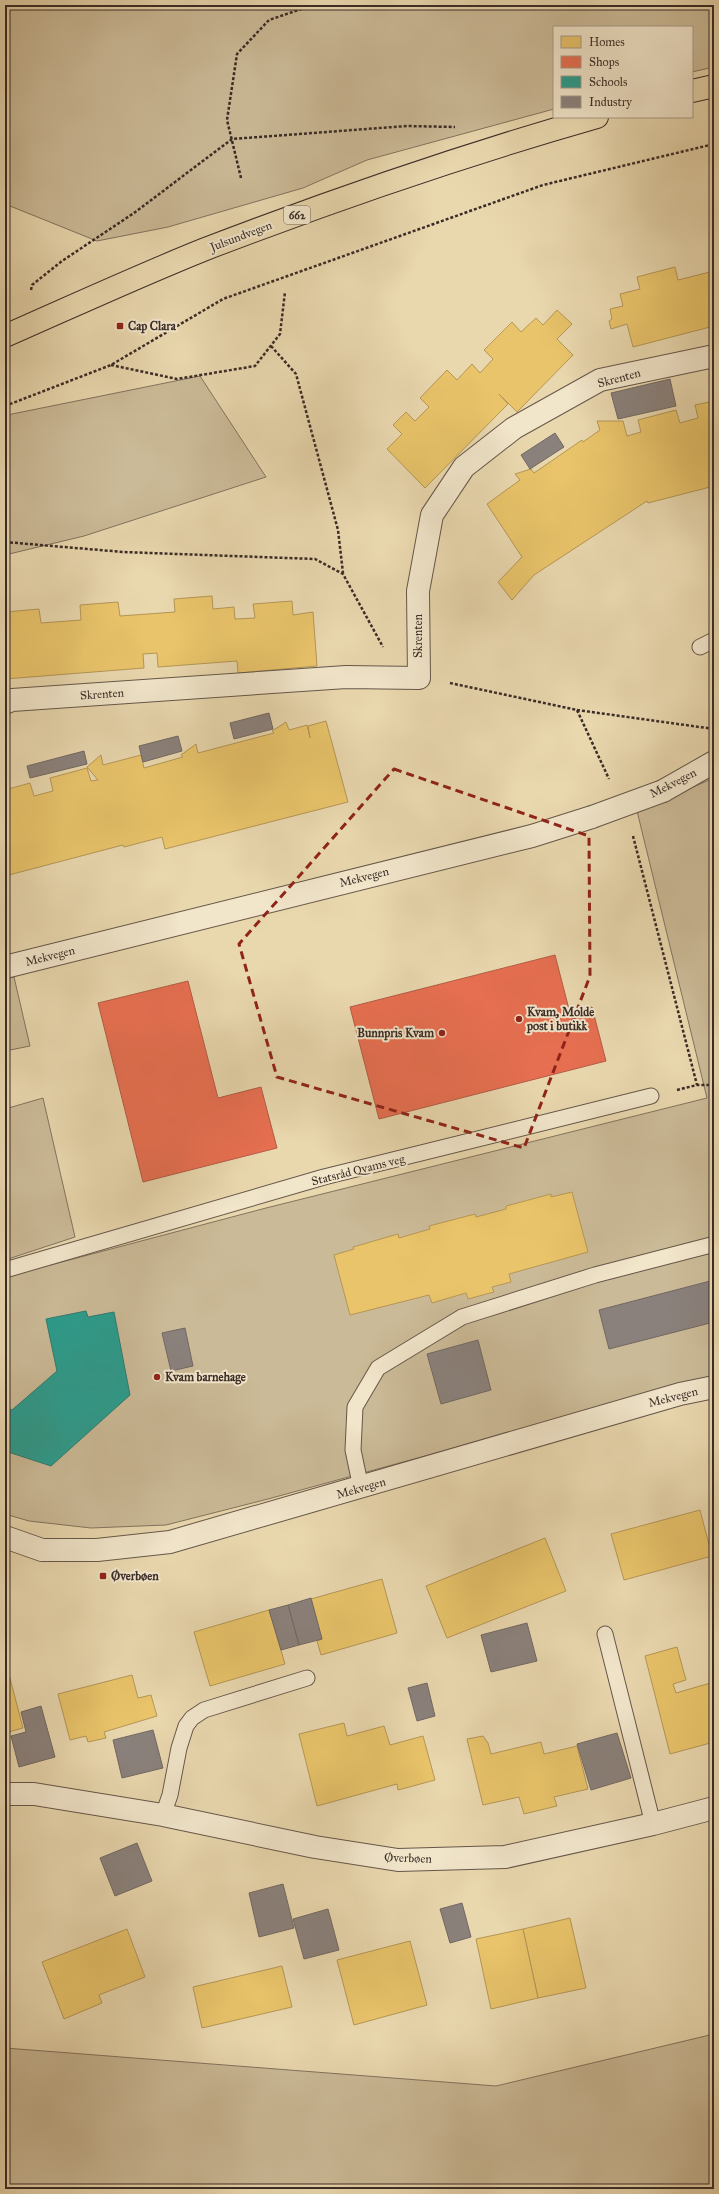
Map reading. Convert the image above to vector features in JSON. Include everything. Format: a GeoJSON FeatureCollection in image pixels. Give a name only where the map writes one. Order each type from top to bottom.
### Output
{"type":"FeatureCollection","features":[{"type":"Feature","properties":{"kind":"main road"},"geometry":{"type":"LineString","coordinates":[[693,91],[714,86]]}},
{"type":"Feature","properties":{"kind":"main road","name":"Julsundvegen"},"geometry":{"type":"LineString","coordinates":[[13,333],[202,251],[326,204],[514,141],[594,118]]}},
{"type":"Feature","properties":{"kind":"street","name":"Skrenten"},"geometry":{"type":"LineString","coordinates":[[5,703],[12,700],[346,677],[419,678],[418,591],[432,515],[464,467],[514,428],[600,380],[714,356]]}},
{"type":"Feature","properties":{"kind":"street","name":"Mekvegen"},"geometry":{"type":"LineString","coordinates":[[5,967],[532,836],[592,817],[663,791],[714,762]]}},
{"type":"Feature","properties":{"kind":"street","name":"Mekvegen"},"geometry":{"type":"LineString","coordinates":[[5,1537],[42,1550],[97,1550],[170,1542],[361,1488],[680,1394],[714,1388]]}},
{"type":"Feature","properties":{"kind":"street","name":"Øverbøen"},"geometry":{"type":"LineString","coordinates":[[5,1794],[34,1794],[163,1815],[315,1847],[398,1860],[505,1857],[653,1824],[714,1808]]}},
{"type":"Feature","properties":{"kind":"lane"},"geometry":{"type":"LineString","coordinates":[[700,647],[714,640]]}},
{"type":"Feature","properties":{"kind":"lane","name":"Statsråd Qvams veg"},"geometry":{"type":"LineString","coordinates":[[5,1270],[324,1178],[651,1096]]}},
{"type":"Feature","properties":{"kind":"lane"},"geometry":{"type":"LineString","coordinates":[[361,1488],[353,1450],[355,1407],[378,1368],[462,1317],[595,1275],[711,1245]]}},
{"type":"Feature","properties":{"kind":"lane"},"geometry":{"type":"LineString","coordinates":[[605,1634],[653,1824]]}},
{"type":"Feature","properties":{"kind":"lane"},"geometry":{"type":"LineString","coordinates":[[163,1815],[170,1795],[179,1748],[186,1726],[192,1718],[204,1710],[307,1678]]}},
{"type":"Feature","properties":{"kind":"path"},"geometry":{"type":"LineString","coordinates":[[241,178],[227,120],[237,54],[269,20],[313,5]]}},
{"type":"Feature","properties":{"kind":"path"},"geometry":{"type":"LineString","coordinates":[[13,333],[32,285],[62,261],[134,213],[232,139],[408,126],[452,126],[460,128]]}},
{"type":"Feature","properties":{"kind":"path"},"geometry":{"type":"LineString","coordinates":[[5,406],[111,365],[223,299],[543,185],[714,144]]}},
{"type":"Feature","properties":{"kind":"path"},"geometry":{"type":"LineString","coordinates":[[111,365],[177,379],[255,366],[280,334],[285,292]]}},
{"type":"Feature","properties":{"kind":"path"},"geometry":{"type":"LineString","coordinates":[[271,346],[296,374],[338,530],[343,574],[382,646],[419,678],[468,685],[577,710],[714,729]]}},
{"type":"Feature","properties":{"kind":"path"},"geometry":{"type":"LineString","coordinates":[[5,542],[123,552],[316,559],[343,574]]}},
{"type":"Feature","properties":{"kind":"path"},"geometry":{"type":"LineString","coordinates":[[577,710],[610,780]]}},
{"type":"Feature","properties":{"kind":"path"},"geometry":{"type":"LineString","coordinates":[[631,830],[697,1085]]}},
{"type":"Feature","properties":{"kind":"path"},"geometry":{"type":"LineString","coordinates":[[651,1096],[697,1085],[714,1084]]}},
{"type":"Feature","properties":{"kind":"highlighted area"},"geometry":{"type":"Polygon","coordinates":[[[394,769],[589,836],[590,976],[524,1148],[277,1077],[239,944],[394,769]]]}},
{"type":"Feature","properties":{"kind":"shaded area"},"geometry":{"type":"Polygon","coordinates":[[[5,5],[714,5],[714,67],[693,72],[693,26],[553,26],[553,109],[367,160],[303,188],[168,227],[97,241],[5,204],[5,5]]]}},
{"type":"Feature","properties":{"kind":"shaded area"},"geometry":{"type":"Polygon","coordinates":[[[200,376],[266,477],[84,536],[5,555],[5,417],[12,414],[200,376]]]}},
{"type":"Feature","properties":{"kind":"shaded area"},"geometry":{"type":"Polygon","coordinates":[[[714,778],[714,1377],[268,1499],[166,1525],[91,1528],[29,1521],[5,1514],[5,1277],[266,1208],[707,1098],[637,811],[714,778]]]}},
{"type":"Feature","properties":{"kind":"shaded area"},"geometry":{"type":"Polygon","coordinates":[[[14,977],[30,1046],[5,1051],[5,979],[14,977]]]}},
{"type":"Feature","properties":{"kind":"shaded area"},"geometry":{"type":"Polygon","coordinates":[[[43,1098],[75,1237],[5,1260],[5,1109],[43,1098]]]}},
{"type":"Feature","properties":{"kind":"shaded area"},"geometry":{"type":"Polygon","coordinates":[[[714,2034],[714,2189],[5,2189],[5,2048],[496,2086],[714,2034]]]}},
{"type":"Feature","properties":{"kind":"building: Homes"},"geometry":{"type":"Polygon","coordinates":[[[675,267],[678,280],[714,271],[714,326],[633,347],[627,324],[611,329],[609,321],[612,319],[610,309],[623,306],[620,294],[640,289],[637,277],[675,267]]]}},
{"type":"Feature","properties":{"kind":"building: Homes"},"geometry":{"type":"Polygon","coordinates":[[[557,310],[572,324],[557,339],[573,355],[517,412],[499,394],[508,404],[425,488],[387,449],[402,434],[393,425],[406,412],[415,421],[429,407],[420,398],[447,370],[457,380],[472,364],[480,373],[493,359],[484,350],[512,322],[521,332],[536,318],[543,325],[557,310]]]}},
{"type":"Feature","properties":{"kind":"building: Homes"},"geometry":{"type":"Polygon","coordinates":[[[714,401],[714,486],[648,503],[647,501],[534,575],[512,600],[498,582],[522,557],[487,504],[520,480],[515,474],[531,469],[534,473],[582,440],[583,442],[600,430],[597,421],[623,421],[627,436],[641,432],[638,420],[676,410],[680,423],[698,418],[695,405],[714,401]]]}},
{"type":"Feature","properties":{"kind":"building: Homes"},"geometry":{"type":"Polygon","coordinates":[[[212,596],[213,609],[234,607],[235,619],[255,618],[253,604],[292,601],[293,615],[313,612],[317,666],[238,673],[237,661],[158,667],[157,653],[143,654],[144,668],[5,679],[5,612],[39,609],[41,623],[81,620],[80,605],[118,602],[120,616],[175,612],[174,599],[212,596]]]}},
{"type":"Feature","properties":{"kind":"building: Homes"},"geometry":{"type":"Polygon","coordinates":[[[326,721],[348,802],[165,849],[162,837],[124,847],[123,845],[5,876],[5,790],[30,783],[34,796],[53,791],[50,778],[87,768],[91,781],[98,780],[87,767],[101,755],[103,765],[141,755],[144,768],[183,757],[181,755],[196,744],[198,753],[274,733],[272,731],[286,722],[289,730],[307,725],[310,738],[308,726],[326,721]]]}},
{"type":"Feature","properties":{"kind":"building: Homes"},"geometry":{"type":"Polygon","coordinates":[[[572,1192],[588,1252],[509,1274],[511,1282],[492,1287],[494,1292],[468,1299],[466,1293],[432,1303],[429,1295],[350,1315],[334,1255],[354,1249],[353,1247],[398,1234],[399,1238],[430,1229],[429,1226],[475,1214],[476,1217],[506,1209],[506,1206],[551,1194],[551,1197],[572,1192]]]}},
{"type":"Feature","properties":{"kind":"building: Homes"},"geometry":{"type":"Polygon","coordinates":[[[700,1510],[712,1556],[624,1580],[611,1534],[700,1510]]]}},
{"type":"Feature","properties":{"kind":"building: Homes"},"geometry":{"type":"Polygon","coordinates":[[[545,1538],[566,1591],[447,1638],[426,1586],[545,1538]]]}},
{"type":"Feature","properties":{"kind":"building: Homes"},"geometry":{"type":"Polygon","coordinates":[[[382,1579],[397,1633],[321,1655],[317,1641],[322,1639],[311,1599],[382,1579]]]}},
{"type":"Feature","properties":{"kind":"building: Homes"},"geometry":{"type":"Polygon","coordinates":[[[269,1610],[285,1664],[210,1686],[194,1632],[269,1610]]]}},
{"type":"Feature","properties":{"kind":"building: Homes"},"geometry":{"type":"Polygon","coordinates":[[[677,1647],[686,1680],[673,1684],[676,1693],[714,1682],[714,1742],[670,1754],[645,1656],[677,1647]]]}},
{"type":"Feature","properties":{"kind":"building: Homes"},"geometry":{"type":"Polygon","coordinates":[[[7,1667],[23,1728],[5,1733],[5,1668],[7,1667]]]}},
{"type":"Feature","properties":{"kind":"building: Homes"},"geometry":{"type":"Polygon","coordinates":[[[132,1675],[138,1698],[151,1695],[157,1716],[104,1732],[106,1738],[88,1742],[86,1736],[70,1740],[58,1694],[132,1675]]]}},
{"type":"Feature","properties":{"kind":"building: Homes"},"geometry":{"type":"Polygon","coordinates":[[[344,1723],[347,1736],[384,1726],[390,1745],[423,1736],[435,1780],[398,1790],[397,1784],[317,1806],[299,1734],[344,1723]]]}},
{"type":"Feature","properties":{"kind":"building: Homes"},"geometry":{"type":"Polygon","coordinates":[[[483,1736],[488,1743],[491,1754],[541,1742],[544,1754],[577,1746],[588,1789],[554,1797],[557,1806],[524,1814],[519,1797],[483,1805],[467,1739],[483,1736]]]}},
{"type":"Feature","properties":{"kind":"building: Homes"},"geometry":{"type":"Polygon","coordinates":[[[570,1918],[586,1988],[538,1998],[523,1929],[570,1918]]]}},
{"type":"Feature","properties":{"kind":"building: Homes"},"geometry":{"type":"Polygon","coordinates":[[[127,1929],[145,1977],[99,1995],[102,2003],[64,2019],[42,1962],[127,1929]]]}},
{"type":"Feature","properties":{"kind":"building: Homes"},"geometry":{"type":"Polygon","coordinates":[[[523,1929],[538,1998],[491,2009],[476,1939],[523,1929]]]}},
{"type":"Feature","properties":{"kind":"building: Homes"},"geometry":{"type":"Polygon","coordinates":[[[410,1941],[427,2005],[354,2025],[337,1960],[410,1941]]]}},
{"type":"Feature","properties":{"kind":"building: Homes"},"geometry":{"type":"Polygon","coordinates":[[[282,1966],[292,2007],[202,2028],[193,1987],[282,1966]]]}},
{"type":"Feature","properties":{"kind":"building: Shops"},"geometry":{"type":"Polygon","coordinates":[[[555,955],[570,1013],[592,1007],[606,1061],[379,1119],[350,1007],[555,955]]]}},
{"type":"Feature","properties":{"kind":"building: Shops"},"geometry":{"type":"Polygon","coordinates":[[[188,981],[218,1098],[261,1087],[277,1148],[143,1182],[98,1003],[188,981]]]}},
{"type":"Feature","properties":{"kind":"building: Schools"},"geometry":{"type":"Polygon","coordinates":[[[86,1311],[88,1317],[114,1312],[130,1395],[51,1466],[5,1451],[5,1407],[12,1410],[57,1371],[46,1319],[86,1311]]]}},
{"type":"Feature","properties":{"kind":"building: Industry"},"geometry":{"type":"Polygon","coordinates":[[[670,379],[676,406],[618,419],[611,393],[670,379]]]}},
{"type":"Feature","properties":{"kind":"building: Industry"},"geometry":{"type":"Polygon","coordinates":[[[555,433],[564,447],[530,469],[521,455],[555,433]]]}},
{"type":"Feature","properties":{"kind":"building: Industry"},"geometry":{"type":"Polygon","coordinates":[[[269,713],[273,729],[234,739],[230,723],[269,713]]]}},
{"type":"Feature","properties":{"kind":"building: Industry"},"geometry":{"type":"Polygon","coordinates":[[[178,736],[182,751],[143,762],[139,746],[178,736]]]}},
{"type":"Feature","properties":{"kind":"building: Industry"},"geometry":{"type":"Polygon","coordinates":[[[84,751],[87,764],[30,778],[27,766],[84,751]]]}},
{"type":"Feature","properties":{"kind":"building: Industry"},"geometry":{"type":"Polygon","coordinates":[[[714,1280],[714,1322],[609,1349],[599,1310],[714,1280]]]}},
{"type":"Feature","properties":{"kind":"building: Industry"},"geometry":{"type":"Polygon","coordinates":[[[185,1328],[193,1366],[171,1371],[162,1333],[185,1328]]]}},
{"type":"Feature","properties":{"kind":"building: Industry"},"geometry":{"type":"Polygon","coordinates":[[[478,1340],[491,1390],[441,1404],[427,1354],[478,1340]]]}},
{"type":"Feature","properties":{"kind":"building: Industry"},"geometry":{"type":"Polygon","coordinates":[[[311,1598],[322,1639],[299,1645],[288,1605],[311,1598]]]}},
{"type":"Feature","properties":{"kind":"building: Industry"},"geometry":{"type":"Polygon","coordinates":[[[288,1605],[299,1645],[281,1650],[269,1610],[288,1605]]]}},
{"type":"Feature","properties":{"kind":"building: Industry"},"geometry":{"type":"Polygon","coordinates":[[[527,1623],[537,1661],[491,1672],[481,1635],[527,1623]]]}},
{"type":"Feature","properties":{"kind":"building: Industry"},"geometry":{"type":"Polygon","coordinates":[[[427,1683],[435,1716],[417,1721],[408,1688],[427,1683]]]}},
{"type":"Feature","properties":{"kind":"building: Industry"},"geometry":{"type":"Polygon","coordinates":[[[41,1706],[55,1757],[19,1767],[11,1736],[26,1732],[21,1712],[41,1706]]]}},
{"type":"Feature","properties":{"kind":"building: Industry"},"geometry":{"type":"Polygon","coordinates":[[[153,1730],[163,1768],[122,1778],[113,1740],[153,1730]]]}},
{"type":"Feature","properties":{"kind":"building: Industry"},"geometry":{"type":"Polygon","coordinates":[[[617,1733],[631,1778],[591,1790],[577,1744],[617,1733]]]}},
{"type":"Feature","properties":{"kind":"building: Industry"},"geometry":{"type":"Polygon","coordinates":[[[137,1843],[152,1881],[115,1896],[100,1858],[137,1843]]]}},
{"type":"Feature","properties":{"kind":"building: Industry"},"geometry":{"type":"Polygon","coordinates":[[[283,1884],[294,1928],[259,1937],[249,1893],[283,1884]]]}},
{"type":"Feature","properties":{"kind":"building: Industry"},"geometry":{"type":"Polygon","coordinates":[[[462,1903],[471,1937],[450,1943],[440,1909],[462,1903]]]}},
{"type":"Feature","properties":{"kind":"building: Industry"},"geometry":{"type":"Polygon","coordinates":[[[328,1909],[339,1950],[304,1959],[293,1919],[328,1909]]]}},
{"type":"Feature","properties":{"kind":"place","name":"Cap Clara"},"geometry":{"type":"Point","coordinates":[120,326]}},
{"type":"Feature","properties":{"kind":"place","name":"Kvam, Molde post i butikk"},"geometry":{"type":"Point","coordinates":[519,1019]}},
{"type":"Feature","properties":{"kind":"place","name":"Bunnpris Kvam"},"geometry":{"type":"Point","coordinates":[442,1033]}},
{"type":"Feature","properties":{"kind":"place","name":"Kvam barnehage"},"geometry":{"type":"Point","coordinates":[157,1377]}},
{"type":"Feature","properties":{"kind":"place","name":"Øverbøen"},"geometry":{"type":"Point","coordinates":[103,1576]}}]}
